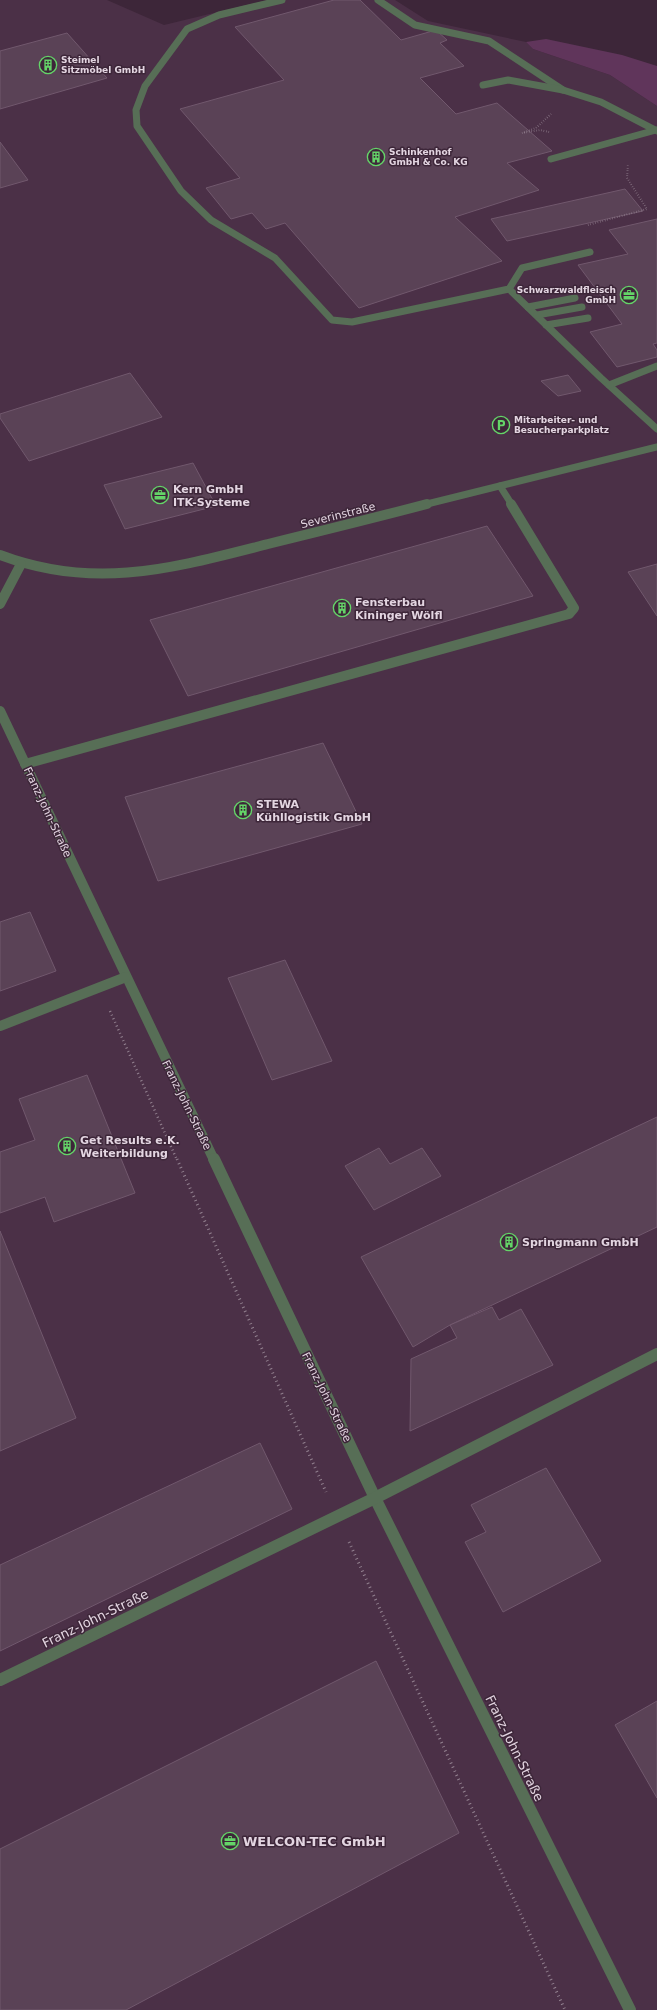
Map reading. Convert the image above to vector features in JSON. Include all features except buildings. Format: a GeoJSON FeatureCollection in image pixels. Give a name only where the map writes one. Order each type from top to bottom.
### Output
{"type":"FeatureCollection","features":[{"type":"Feature","properties":{"kind":"street"},"geometry":{"type":"LineString","coordinates":[[282,0],[219,15],[187,29],[145,86],[136,110],[137,126],[181,191],[211,220],[274,258],[332,320],[352,322],[509,288],[522,268],[590,252]]}},
{"type":"Feature","properties":{"kind":"street"},"geometry":{"type":"LineString","coordinates":[[378,0],[415,25],[489,41],[563,90]]}},
{"type":"Feature","properties":{"kind":"street"},"geometry":{"type":"LineString","coordinates":[[483,85],[508,80],[563,90],[601,102],[656,131]]}},
{"type":"Feature","properties":{"kind":"street"},"geometry":{"type":"LineString","coordinates":[[550,159],[656,131]]}},
{"type":"Feature","properties":{"kind":"street"},"geometry":{"type":"LineString","coordinates":[[509,288],[546,325],[657,429]]}},
{"type":"Feature","properties":{"kind":"street"},"geometry":{"type":"LineString","coordinates":[[528,307],[575,298]]}},
{"type":"Feature","properties":{"kind":"street"},"geometry":{"type":"LineString","coordinates":[[537,315],[582,308]]}},
{"type":"Feature","properties":{"kind":"street"},"geometry":{"type":"LineString","coordinates":[[546,325],[588,318]]}},
{"type":"Feature","properties":{"kind":"street"},"geometry":{"type":"LineString","coordinates":[[609,385],[657,366]]}},
{"type":"Feature","properties":{"kind":"street","name":"Severinstraße"},"geometry":{"type":"LineString","coordinates":[[0,555],[21,564],[68,573],[119,574],[184,565],[657,447]]}},
{"type":"Feature","properties":{"kind":"street"},"geometry":{"type":"LineString","coordinates":[[25,764],[569,614],[574,608],[500,486]]}},
{"type":"Feature","properties":{"kind":"street"},"geometry":{"type":"LineString","coordinates":[[0,604],[21,564]]}},
{"type":"Feature","properties":{"kind":"street","name":"Franz-John-Straße"},"geometry":{"type":"LineString","coordinates":[[0,711],[375,1498],[630,2010]]}},
{"type":"Feature","properties":{"kind":"street"},"geometry":{"type":"LineString","coordinates":[[0,1026],[126,977]]}},
{"type":"Feature","properties":{"kind":"street","name":"Franz-John-Straße"},"geometry":{"type":"LineString","coordinates":[[0,1680],[337,1517],[657,1354]]}},
{"type":"Feature","properties":{"kind":"path"},"geometry":{"type":"LineString","coordinates":[[553,133],[540,130],[522,133],[536,128],[559,106],[563,90]]}},
{"type":"Feature","properties":{"kind":"path"},"geometry":{"type":"LineString","coordinates":[[560,260],[577,228],[647,209],[627,178],[628,164],[607,144]]}},
{"type":"Feature","properties":{"kind":"path"},"geometry":{"type":"LineString","coordinates":[[100,988],[337,1517],[565,2010]]}},
{"type":"Feature","properties":{"kind":"shaded area"},"geometry":{"type":"Polygon","coordinates":[[[0,0],[107,0],[164,25],[267,0],[395,0],[428,21],[526,42],[533,49],[610,75],[657,106],[657,2010],[0,2010],[0,0]]]}},
{"type":"Feature","properties":{"kind":"shaded area"},"geometry":{"type":"Polygon","coordinates":[[[546,39],[622,55],[657,66],[657,106],[610,75],[533,49],[526,42],[546,39]]]}},
{"type":"Feature","properties":{"kind":"place","name":"Steimel Sitzmöbel GmbH"},"geometry":{"type":"Point","coordinates":[48,65]}},
{"type":"Feature","properties":{"kind":"place","name":"Schinkenhof GmbH & Co. KG"},"geometry":{"type":"Point","coordinates":[376,157]}},
{"type":"Feature","properties":{"kind":"place","name":"Schwarzwaldfleisch GmbH"},"geometry":{"type":"Point","coordinates":[629,295]}},
{"type":"Feature","properties":{"kind":"place","name":"Mitarbeiter- und Besucherparkplatz"},"geometry":{"type":"Point","coordinates":[501,425]}},
{"type":"Feature","properties":{"kind":"place","name":"Kern GmbH ITK-Systeme"},"geometry":{"type":"Point","coordinates":[160,495]}},
{"type":"Feature","properties":{"kind":"place","name":"Fensterbau Kininger Wölfl"},"geometry":{"type":"Point","coordinates":[342,608]}},
{"type":"Feature","properties":{"kind":"place","name":"STEWA Kühllogistik GmbH"},"geometry":{"type":"Point","coordinates":[243,810]}},
{"type":"Feature","properties":{"kind":"place","name":"Get Results e.K. Weiterbildung"},"geometry":{"type":"Point","coordinates":[67,1146]}},
{"type":"Feature","properties":{"kind":"place","name":"Springmann GmbH"},"geometry":{"type":"Point","coordinates":[509,1242]}},
{"type":"Feature","properties":{"kind":"place","name":"WELCON-TEC GmbH"},"geometry":{"type":"Point","coordinates":[230,1841]}}]}
